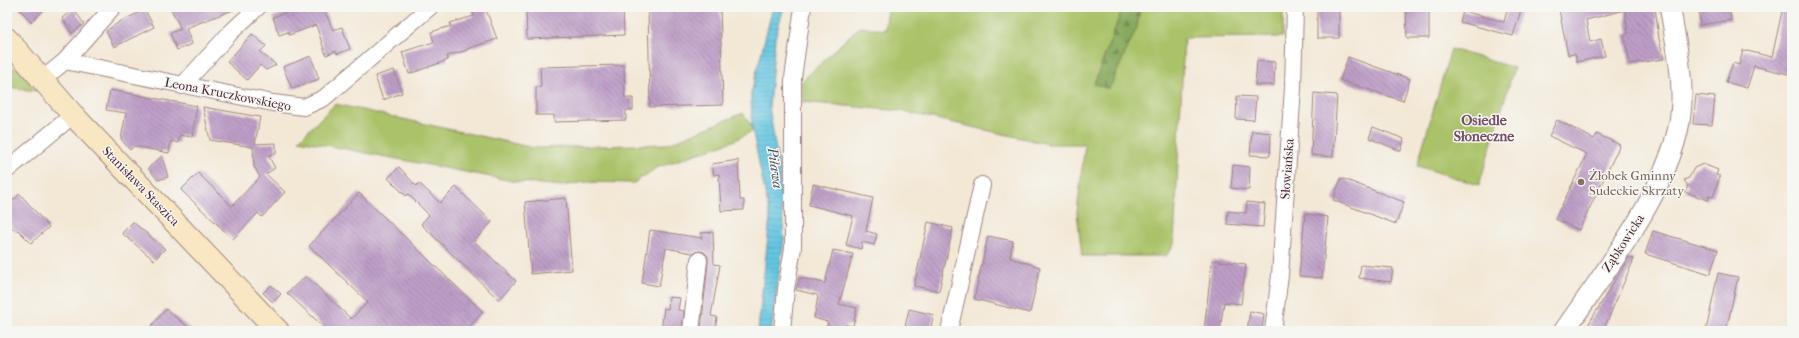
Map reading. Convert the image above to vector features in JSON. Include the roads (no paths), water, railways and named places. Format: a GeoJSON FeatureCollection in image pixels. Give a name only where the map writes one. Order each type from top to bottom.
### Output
{"type":"FeatureCollection","features":[{"type":"Feature","properties":{"kind":"main road","name":"Stanisława Staszica"},"geometry":{"type":"LineString","coordinates":[[7,39],[73,115],[278,331]]}},
{"type":"Feature","properties":{"kind":"street"},"geometry":{"type":"LineString","coordinates":[[43,79],[65,61],[113,7]]}},
{"type":"Feature","properties":{"kind":"street"},"geometry":{"type":"LineString","coordinates":[[182,86],[231,32],[258,7]]}},
{"type":"Feature","properties":{"kind":"street","name":"Leona Kruczkowskiego"},"geometry":{"type":"LineString","coordinates":[[65,61],[239,98],[304,107],[324,98],[430,7]]}},
{"type":"Feature","properties":{"kind":"street"},"geometry":{"type":"LineString","coordinates":[[782,331],[786,289],[793,248],[793,78],[803,7]]}},
{"type":"Feature","properties":{"kind":"street","name":"Słowiańska"},"geometry":{"type":"LineString","coordinates":[[1273,331],[1280,275],[1293,88],[1295,7]]}},
{"type":"Feature","properties":{"kind":"street","name":"Ząbkowicka"},"geometry":{"type":"LineString","coordinates":[[1564,331],[1644,211],[1674,147],[1681,110],[1680,73],[1670,7]]}},
{"type":"Feature","properties":{"kind":"street"},"geometry":{"type":"LineString","coordinates":[[7,170],[73,115]]}},
{"type":"Feature","properties":{"kind":"street"},"geometry":{"type":"LineString","coordinates":[[949,331],[982,185]]}},
{"type":"Feature","properties":{"kind":"street"},"geometry":{"type":"LineString","coordinates":[[691,331],[699,260]]}},
{"type":"Feature","properties":{"kind":"water","name":"Piława"},"geometry":{"type":"Polygon","coordinates":[[[773,7],[784,7],[775,38],[769,107],[779,169],[784,239],[771,331],[758,331],[770,217],[752,128],[751,94],[773,7]]]}},
{"type":"Feature","properties":{"kind":"place","name":"Żłobek Gminny Sudeckie Skrzaty"},"geometry":{"type":"Point","coordinates":[1581,182]}},
{"type":"Feature","properties":{"kind":"district","name":"Osiedle Słoneczne"},"geometry":{"type":"Point","coordinates":[1484,128]}}]}
